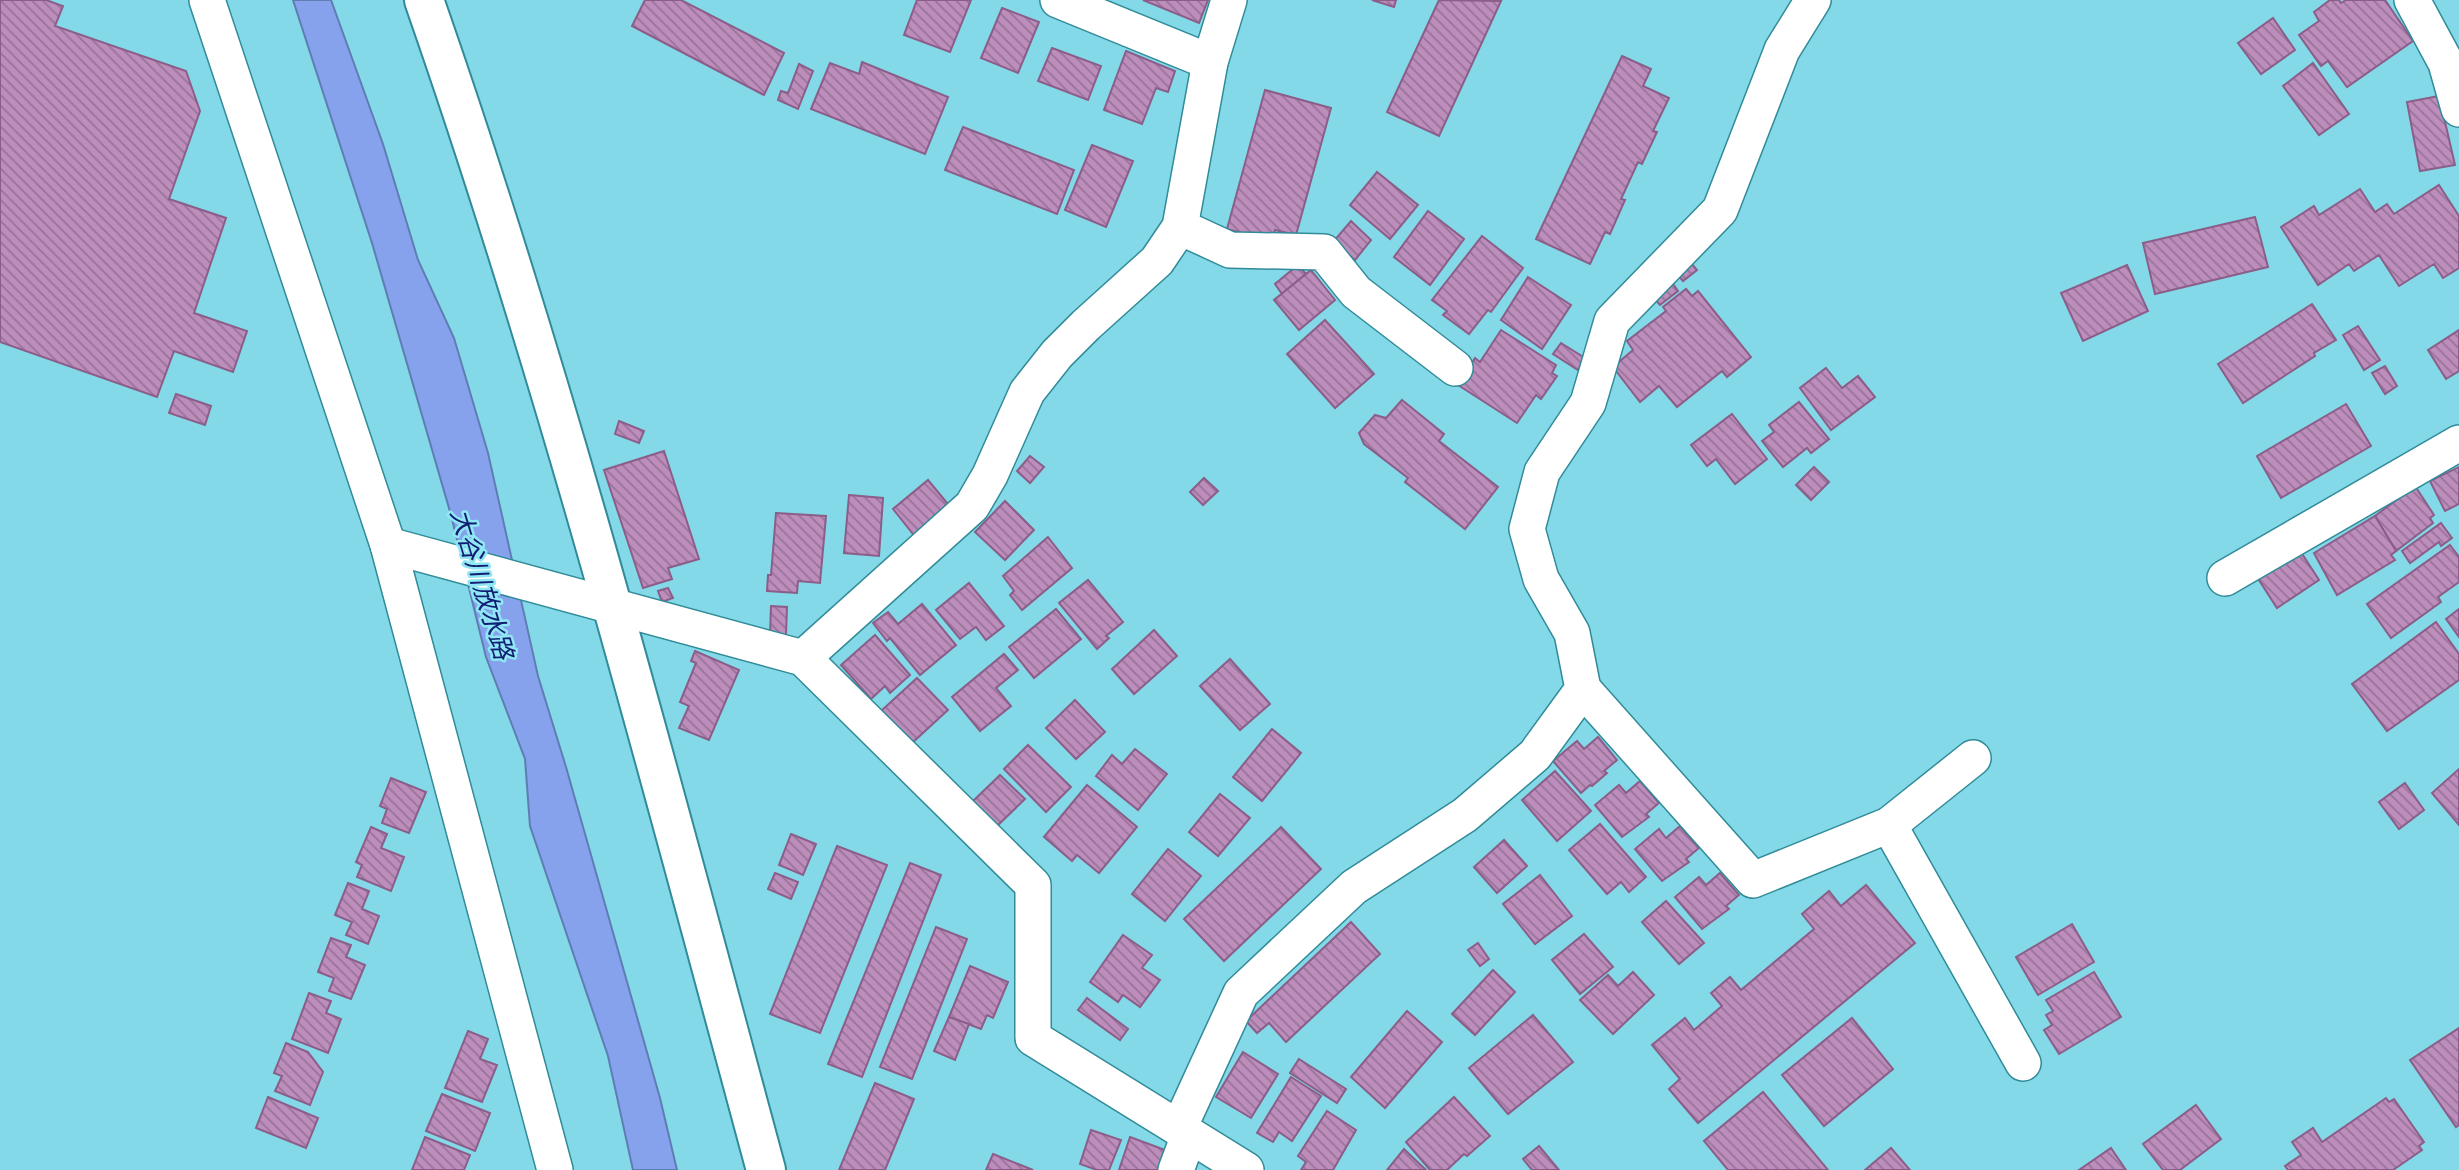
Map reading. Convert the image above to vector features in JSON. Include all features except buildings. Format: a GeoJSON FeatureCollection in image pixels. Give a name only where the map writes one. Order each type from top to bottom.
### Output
{"type":"FeatureCollection","features":[{"type":"Feature","properties":{"kind":"street"},"geometry":{"type":"LineString","coordinates":[[207,0],[388,545],[555,1170]]}},
{"type":"Feature","properties":{"kind":"street"},"geometry":{"type":"LineString","coordinates":[[424,0],[471,134],[614,607],[766,1170]]}},
{"type":"Feature","properties":{"kind":"street"},"geometry":{"type":"LineString","coordinates":[[1058,0],[1210,62]]}},
{"type":"Feature","properties":{"kind":"street"},"geometry":{"type":"LineString","coordinates":[[803,658],[972,506],[990,474],[1027,392],[1057,354],[1157,261],[1180,228],[1210,62],[1228,0]]}},
{"type":"Feature","properties":{"kind":"street"},"geometry":{"type":"LineString","coordinates":[[1813,0],[1782,50],[1720,209],[1612,321],[1588,403],[1542,472],[1527,529],[1541,579],[1572,633],[1583,689],[1753,880],[1889,825],[1973,758]]}},
{"type":"Feature","properties":{"kind":"street"},"geometry":{"type":"LineString","coordinates":[[2412,0],[2446,63],[2459,109]]}},
{"type":"Feature","properties":{"kind":"street"},"geometry":{"type":"LineString","coordinates":[[1180,228],[1230,250],[1324,252],[1356,292],[1455,368]]}},
{"type":"Feature","properties":{"kind":"street"},"geometry":{"type":"LineString","coordinates":[[2225,578],[2459,443]]}},
{"type":"Feature","properties":{"kind":"street"},"geometry":{"type":"LineString","coordinates":[[388,545],[803,658],[1033,885],[1033,1038],[1246,1170]]}},
{"type":"Feature","properties":{"kind":"street"},"geometry":{"type":"LineString","coordinates":[[1176,1170],[1184,1131],[1241,993],[1354,887],[1465,815],[1535,755],[1583,689]]}},
{"type":"Feature","properties":{"kind":"street"},"geometry":{"type":"LineString","coordinates":[[1889,825],[2023,1063]]}},
{"type":"Feature","properties":{"kind":"water","name":"大谷川放水路"},"geometry":{"type":"Polygon","coordinates":[[[293,0],[331,0],[383,144],[418,260],[454,338],[488,453],[538,676],[660,1098],[677,1170],[633,1170],[608,1056],[530,826],[525,759],[486,657],[451,515],[372,243],[293,0]]]}}]}
